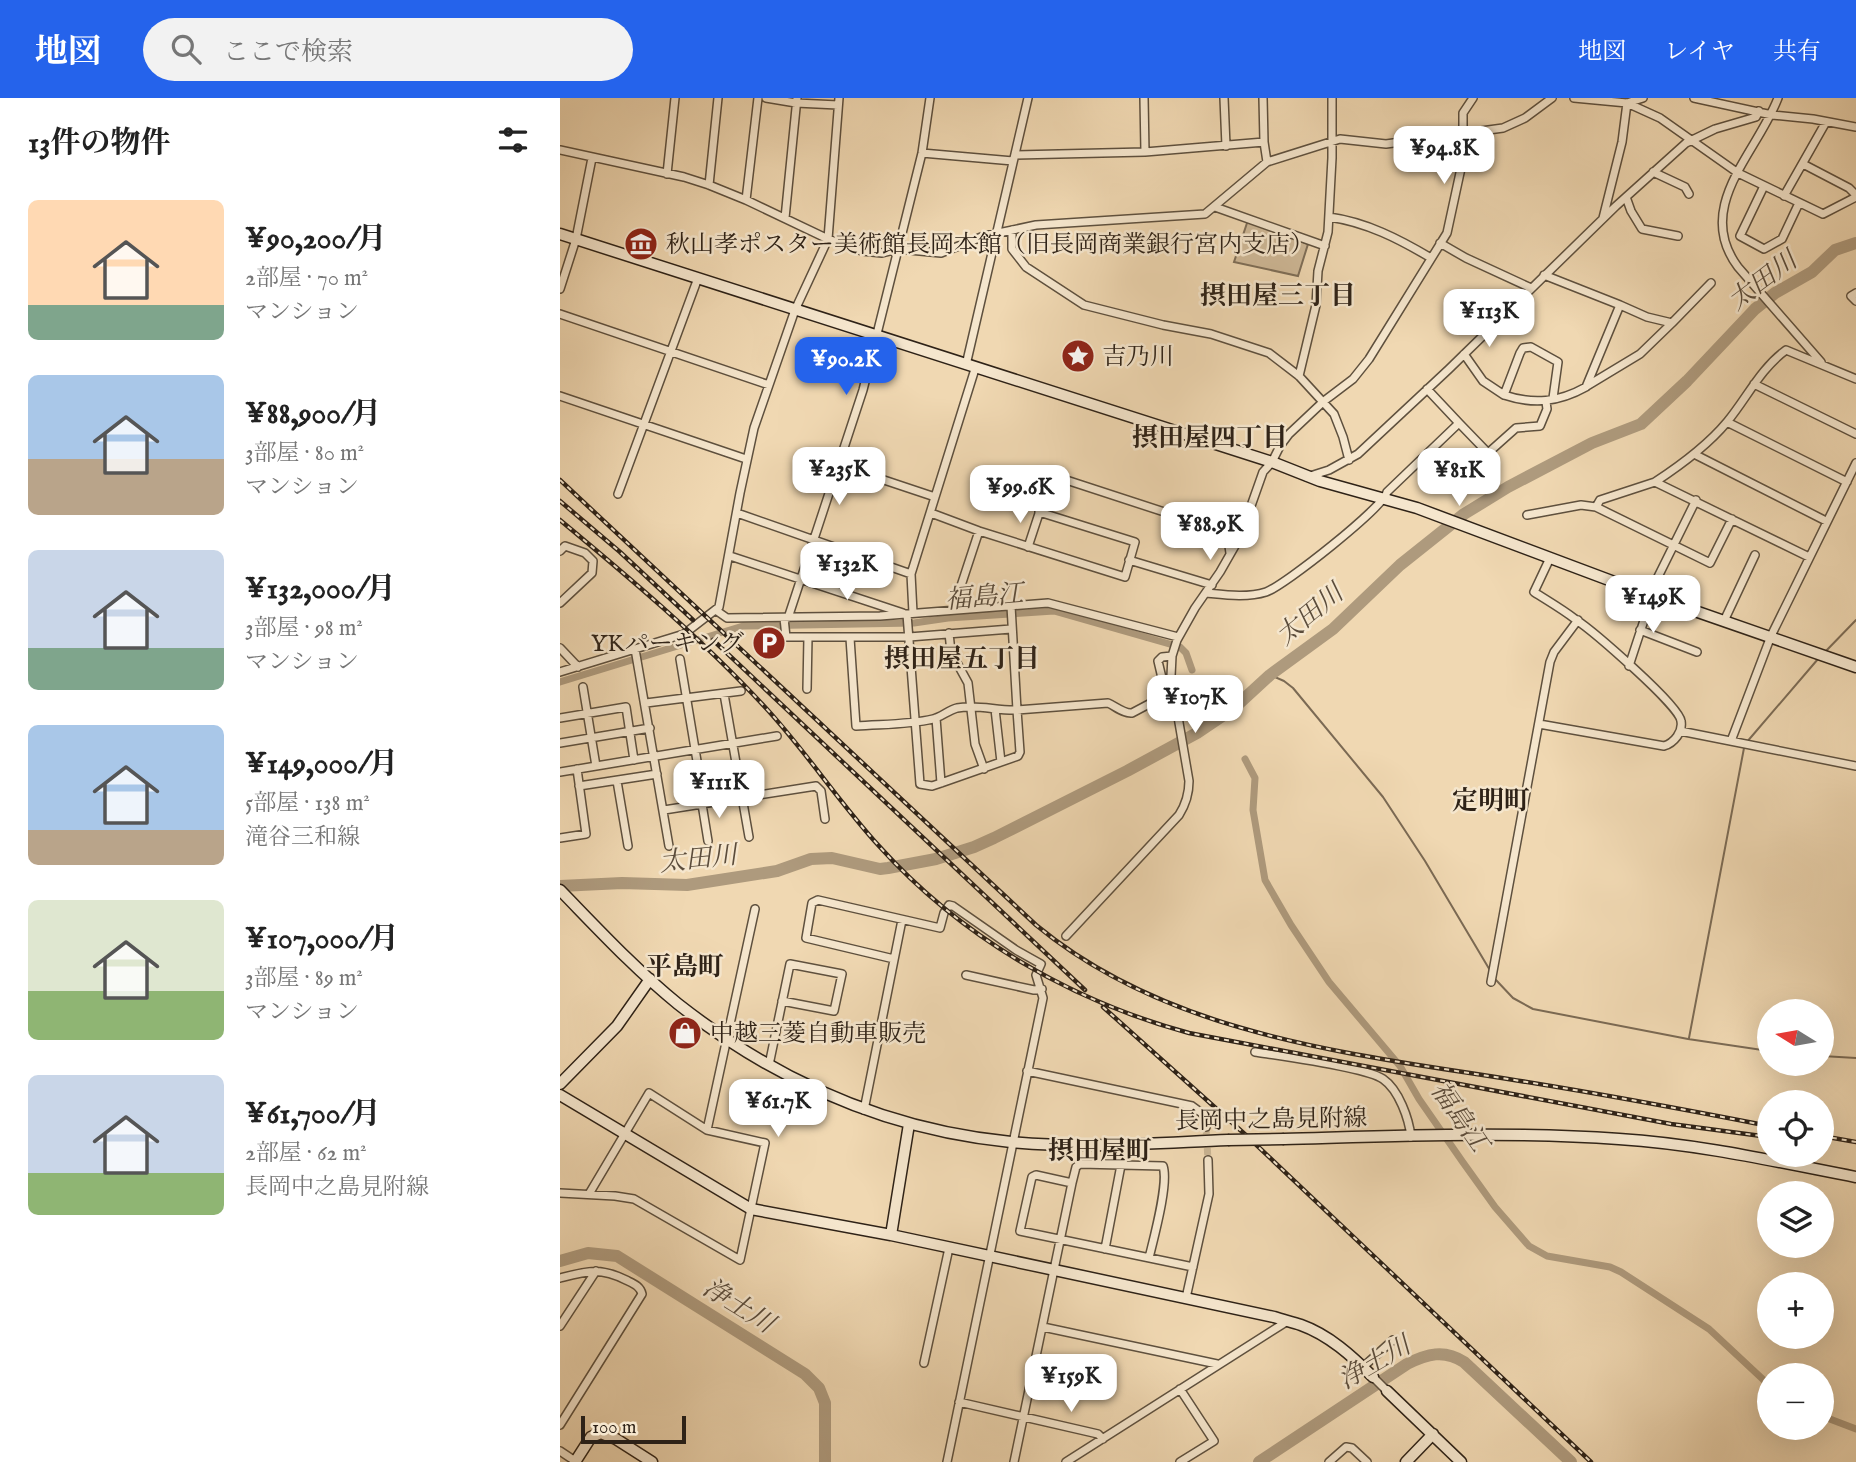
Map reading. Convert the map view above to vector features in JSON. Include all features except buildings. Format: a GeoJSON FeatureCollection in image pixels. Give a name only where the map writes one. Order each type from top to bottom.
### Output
{"type":"FeatureCollection","features":[{"type":"Feature","properties":{"kind":"main road"},"geometry":{"type":"LineString","coordinates":[[560,234],[1272,463],[1306,477],[1387,498],[1856,667]]}},
{"type":"Feature","properties":{"kind":"main road","name":"長岡中之島見附線"},"geometry":{"type":"LineString","coordinates":[[560,890],[650,979],[728,1040],[817,1091],[909,1124],[1012,1142],[1099,1145],[1228,1140],[1560,1136],[1645,1141],[1856,1177]]}},
{"type":"Feature","properties":{"kind":"main road"},"geometry":{"type":"LineString","coordinates":[[560,1084],[617,1026],[650,979]]}},
{"type":"Feature","properties":{"kind":"main road"},"geometry":{"type":"LineString","coordinates":[[560,1095],[751,1209],[891,1235],[1301,1325],[1327,1338],[1373,1377]]}},
{"type":"Feature","properties":{"kind":"main road"},"geometry":{"type":"LineString","coordinates":[[891,1235],[909,1124]]}},
{"type":"Feature","properties":{"kind":"main road"},"geometry":{"type":"LineString","coordinates":[[1387,1391],[1461,1462]]}},
{"type":"Feature","properties":{"kind":"main road"},"geometry":{"type":"LineString","coordinates":[[575,1462],[591,1437],[601,1433],[616,1439],[652,1462]]}},
{"type":"Feature","properties":{"kind":"main road"},"geometry":{"type":"LineString","coordinates":[[1406,1462],[1433,1434]]}},
{"type":"Feature","properties":{"kind":"street"},"geometry":{"type":"LineString","coordinates":[[667,174],[675,98]]}},
{"type":"Feature","properties":{"kind":"street"},"geometry":{"type":"LineString","coordinates":[[709,186],[718,98]]}},
{"type":"Feature","properties":{"kind":"street"},"geometry":{"type":"LineString","coordinates":[[746,200],[758,98]]}},
{"type":"Feature","properties":{"kind":"street"},"geometry":{"type":"LineString","coordinates":[[560,672],[684,634],[717,611],[722,600],[746,459],[795,310],[828,239],[839,101],[766,98]]}},
{"type":"Feature","properties":{"kind":"street"},"geometry":{"type":"LineString","coordinates":[[930,98],[922,153],[863,390],[802,580],[785,619],[785,633],[786,637],[850,638],[949,633],[1011,624]]}},
{"type":"Feature","properties":{"kind":"street"},"geometry":{"type":"LineString","coordinates":[[1011,608],[1020,752],[1013,759],[941,783],[922,786],[919,781],[909,635],[911,574],[931,513],[971,367],[996,234],[1028,98]]}},
{"type":"Feature","properties":{"kind":"street"},"geometry":{"type":"LineString","coordinates":[[1144,98],[1145,152]]}},
{"type":"Feature","properties":{"kind":"street"},"geometry":{"type":"LineString","coordinates":[[1224,98],[1226,146]]}},
{"type":"Feature","properties":{"kind":"street"},"geometry":{"type":"LineString","coordinates":[[1263,98],[1267,162]]}},
{"type":"Feature","properties":{"kind":"street"},"geometry":{"type":"LineString","coordinates":[[1299,376],[1318,296],[1318,271],[1329,217],[1332,98]]}},
{"type":"Feature","properties":{"kind":"street"},"geometry":{"type":"LineString","coordinates":[[1066,936],[1179,815],[1188,796],[1189,776],[1171,676],[1172,654],[1177,638],[1212,584],[1246,523],[1263,472],[1272,463],[1289,434],[1324,401],[1353,379],[1369,359],[1447,233],[1458,189],[1464,135],[1462,113],[1473,98]]}},
{"type":"Feature","properties":{"kind":"street"},"geometry":{"type":"LineString","coordinates":[[560,150],[709,186],[746,200],[828,239],[867,252],[882,253],[898,249],[941,253],[977,238],[1036,225],[1199,215],[1215,207],[1267,162],[1332,141],[1357,139],[1386,144],[1464,135],[1512,125],[1552,98]]}},
{"type":"Feature","properties":{"kind":"street"},"geometry":{"type":"LineString","coordinates":[[1574,98],[1621,101],[1643,98]]}},
{"type":"Feature","properties":{"kind":"street"},"geometry":{"type":"LineString","coordinates":[[1694,98],[1772,115],[1856,127]]}},
{"type":"Feature","properties":{"kind":"street"},"geometry":{"type":"LineString","coordinates":[[1778,98],[1772,115],[1760,132],[1725,199],[1720,229],[1728,253],[1744,275],[1823,365]]}},
{"type":"Feature","properties":{"kind":"street"},"geometry":{"type":"LineString","coordinates":[[785,218],[797,101]]}},
{"type":"Feature","properties":{"kind":"street"},"geometry":{"type":"LineString","coordinates":[[1621,101],[1660,118],[1738,173],[1823,214],[1856,196],[1849,188],[1803,164]]}},
{"type":"Feature","properties":{"kind":"street"},"geometry":{"type":"LineString","coordinates":[[1602,221],[1622,142],[1621,101]]}},
{"type":"Feature","properties":{"kind":"street"},"geometry":{"type":"LineString","coordinates":[[1306,477],[1349,460],[1686,143],[1715,129],[1756,117],[1759,111]]}},
{"type":"Feature","properties":{"kind":"street"},"geometry":{"type":"LineString","coordinates":[[1784,195],[1826,122]]}},
{"type":"Feature","properties":{"kind":"street"},"geometry":{"type":"LineString","coordinates":[[922,153],[1014,158],[1145,152],[1264,142]]}},
{"type":"Feature","properties":{"kind":"street"},"geometry":{"type":"LineString","coordinates":[[560,289],[576,239],[592,158]]}},
{"type":"Feature","properties":{"kind":"street"},"geometry":{"type":"LineString","coordinates":[[1653,172],[1685,187],[1689,194]]}},
{"type":"Feature","properties":{"kind":"street"},"geometry":{"type":"LineString","coordinates":[[1764,187],[1740,236],[1764,250],[1782,239],[1799,203]]}},
{"type":"Feature","properties":{"kind":"street"},"geometry":{"type":"LineString","coordinates":[[1626,197],[1630,211],[1642,229],[1678,236]]}},
{"type":"Feature","properties":{"kind":"street"},"geometry":{"type":"LineString","coordinates":[[1215,207],[1325,246]]}},
{"type":"Feature","properties":{"kind":"street"},"geometry":{"type":"LineString","coordinates":[[1329,217],[1353,221],[1391,236],[1430,258]]}},
{"type":"Feature","properties":{"kind":"street"},"geometry":{"type":"LineString","coordinates":[[1012,230],[1012,249],[1026,267],[1084,304],[1163,325],[1211,334],[1262,350],[1299,376],[1324,401],[1339,423],[1349,460]]}},
{"type":"Feature","properties":{"kind":"street"},"geometry":{"type":"LineString","coordinates":[[1440,243],[1531,288]]}},
{"type":"Feature","properties":{"kind":"street"},"geometry":{"type":"LineString","coordinates":[[1544,275],[1647,317],[1672,324]]}},
{"type":"Feature","properties":{"kind":"street"},"geometry":{"type":"LineString","coordinates":[[618,494],[698,278]]}},
{"type":"Feature","properties":{"kind":"street"},"geometry":{"type":"LineString","coordinates":[[1464,354],[1483,381],[1504,395],[1522,401],[1549,400],[1577,392],[1640,354],[1711,283]]}},
{"type":"Feature","properties":{"kind":"street"},"geometry":{"type":"LineString","coordinates":[[1856,293],[1851,296],[1856,301]]}},
{"type":"Feature","properties":{"kind":"street"},"geometry":{"type":"LineString","coordinates":[[1586,387],[1620,305]]}},
{"type":"Feature","properties":{"kind":"street"},"geometry":{"type":"LineString","coordinates":[[560,314],[769,385]]}},
{"type":"Feature","properties":{"kind":"street"},"geometry":{"type":"LineString","coordinates":[[1427,389],[1488,453],[1516,428],[1540,426],[1547,409],[1558,362],[1531,347],[1523,348],[1504,395]]}},
{"type":"Feature","properties":{"kind":"street"},"geometry":{"type":"LineString","coordinates":[[1596,507],[1600,500],[1655,482],[1694,454],[1727,422],[1773,359],[1786,350],[1856,379]]}},
{"type":"Feature","properties":{"kind":"street"},"geometry":{"type":"LineString","coordinates":[[1754,384],[1856,434]]}},
{"type":"Feature","properties":{"kind":"street"},"geometry":{"type":"LineString","coordinates":[[560,396],[746,459]]}},
{"type":"Feature","properties":{"kind":"street"},"geometry":{"type":"LineString","coordinates":[[1727,422],[1847,482]]}},
{"type":"Feature","properties":{"kind":"street"},"geometry":{"type":"LineString","coordinates":[[1206,593],[1245,595],[1263,593],[1277,587],[1387,498],[1387,492],[1459,423]]}},
{"type":"Feature","properties":{"kind":"street"},"geometry":{"type":"LineString","coordinates":[[1694,454],[1826,521]]}},
{"type":"Feature","properties":{"kind":"street"},"geometry":{"type":"LineString","coordinates":[[1731,741],[1771,636],[1856,463]]}},
{"type":"Feature","properties":{"kind":"street"},"geometry":{"type":"LineString","coordinates":[[838,465],[935,497]]}},
{"type":"Feature","properties":{"kind":"street"},"geometry":{"type":"LineString","coordinates":[[1028,547],[1050,480],[1057,477],[1200,524],[1223,538],[1230,553]]}},
{"type":"Feature","properties":{"kind":"street"},"geometry":{"type":"LineString","coordinates":[[1655,482],[1809,556]]}},
{"type":"Feature","properties":{"kind":"street"},"geometry":{"type":"LineString","coordinates":[[1629,666],[1651,595],[1696,500]]}},
{"type":"Feature","properties":{"kind":"street"},"geometry":{"type":"LineString","coordinates":[[1527,515],[1581,505],[1596,507],[1710,563],[1732,519]]}},
{"type":"Feature","properties":{"kind":"street"},"geometry":{"type":"LineString","coordinates":[[931,513],[1125,577],[1135,542],[1039,512]]}},
{"type":"Feature","properties":{"kind":"street"},"geometry":{"type":"LineString","coordinates":[[737,513],[911,574]]}},
{"type":"Feature","properties":{"kind":"street"},"geometry":{"type":"LineString","coordinates":[[954,610],[979,531]]}},
{"type":"Feature","properties":{"kind":"street"},"geometry":{"type":"LineString","coordinates":[[560,551],[565,546],[585,553],[593,561],[592,573],[560,603]]}},
{"type":"Feature","properties":{"kind":"street"},"geometry":{"type":"LineString","coordinates":[[1724,621],[1755,555]]}},
{"type":"Feature","properties":{"kind":"street"},"geometry":{"type":"LineString","coordinates":[[730,556],[909,615]]}},
{"type":"Feature","properties":{"kind":"street"},"geometry":{"type":"LineString","coordinates":[[1539,723],[1664,746],[1672,743],[1680,731],[1681,722],[1676,711],[1578,620],[1534,592],[1550,558]]}},
{"type":"Feature","properties":{"kind":"street"},"geometry":{"type":"LineString","coordinates":[[1129,560],[1212,584]]}},
{"type":"Feature","properties":{"kind":"street"},"geometry":{"type":"LineString","coordinates":[[717,611],[727,618],[785,619],[909,615],[1056,604],[1177,638]]}},
{"type":"Feature","properties":{"kind":"street"},"geometry":{"type":"LineString","coordinates":[[1491,982],[1550,662],[1554,652],[1578,620]]}},
{"type":"Feature","properties":{"kind":"street"},"geometry":{"type":"LineString","coordinates":[[1640,630],[1697,652]]}},
{"type":"Feature","properties":{"kind":"street"},"geometry":{"type":"LineString","coordinates":[[949,633],[951,652],[968,683],[975,744],[984,769]]}},
{"type":"Feature","properties":{"kind":"street"},"geometry":{"type":"LineString","coordinates":[[807,689],[808,637]]}},
{"type":"Feature","properties":{"kind":"street"},"geometry":{"type":"LineString","coordinates":[[850,638],[856,726],[914,722],[936,718],[956,708],[989,706],[995,709],[1017,710],[1108,703],[1126,713],[1132,713],[1166,695],[1158,661],[1172,654]]}},
{"type":"Feature","properties":{"kind":"street"},"geometry":{"type":"LineString","coordinates":[[560,648],[578,667]]}},
{"type":"Feature","properties":{"kind":"street"},"geometry":{"type":"LineString","coordinates":[[636,650],[668,846]]}},
{"type":"Feature","properties":{"kind":"street"},"geometry":{"type":"LineString","coordinates":[[680,659],[708,841]]}},
{"type":"Feature","properties":{"kind":"street"},"geometry":{"type":"LineString","coordinates":[[583,687],[596,766]]}},
{"type":"Feature","properties":{"kind":"street"},"geometry":{"type":"LineString","coordinates":[[646,703],[741,691]]}},
{"type":"Feature","properties":{"kind":"street"},"geometry":{"type":"LineString","coordinates":[[724,694],[749,837]]}},
{"type":"Feature","properties":{"kind":"street"},"geometry":{"type":"LineString","coordinates":[[560,718],[626,706],[634,760]]}},
{"type":"Feature","properties":{"kind":"street"},"geometry":{"type":"LineString","coordinates":[[995,709],[1001,762]]}},
{"type":"Feature","properties":{"kind":"street"},"geometry":{"type":"LineString","coordinates":[[936,718],[941,783]]}},
{"type":"Feature","properties":{"kind":"street"},"geometry":{"type":"LineString","coordinates":[[560,743],[650,728]]}},
{"type":"Feature","properties":{"kind":"street"},"geometry":{"type":"LineString","coordinates":[[1680,731],[1856,766]]}},
{"type":"Feature","properties":{"kind":"street"},"geometry":{"type":"LineString","coordinates":[[560,772],[777,736]]}},
{"type":"Feature","properties":{"kind":"street"},"geometry":{"type":"LineString","coordinates":[[560,838],[586,834],[577,769]]}},
{"type":"Feature","properties":{"kind":"street"},"geometry":{"type":"LineString","coordinates":[[579,786],[657,774]]}},
{"type":"Feature","properties":{"kind":"street"},"geometry":{"type":"LineString","coordinates":[[617,781],[628,846]]}},
{"type":"Feature","properties":{"kind":"street"},"geometry":{"type":"LineString","coordinates":[[664,810],[816,786],[821,791],[825,819]]}},
{"type":"Feature","properties":{"kind":"street"},"geometry":{"type":"LineString","coordinates":[[894,959],[806,938],[813,903],[818,900],[940,928],[944,913],[949,905],[953,906],[1041,964],[1036,975],[1043,999],[947,1462]]}},
{"type":"Feature","properties":{"kind":"street"},"geometry":{"type":"LineString","coordinates":[[707,1130],[755,909]]}},
{"type":"Feature","properties":{"kind":"street"},"geometry":{"type":"LineString","coordinates":[[864,1110],[902,920]]}},
{"type":"Feature","properties":{"kind":"street"},"geometry":{"type":"LineString","coordinates":[[769,1065],[782,1001],[790,964],[842,974],[834,1011],[782,1001]]}},
{"type":"Feature","properties":{"kind":"street"},"geometry":{"type":"LineString","coordinates":[[966,975],[1034,990],[1042,989]]}},
{"type":"Feature","properties":{"kind":"street"},"geometry":{"type":"LineString","coordinates":[[1255,1052],[1380,1077],[1388,1083],[1416,1137]]}},
{"type":"Feature","properties":{"kind":"street"},"geometry":{"type":"LineString","coordinates":[[1027,1071],[1192,1106],[1203,1114],[1206,1127]]}},
{"type":"Feature","properties":{"kind":"street"},"geometry":{"type":"LineString","coordinates":[[560,1194],[634,1199],[740,1260],[765,1143],[707,1130],[649,1093],[589,1194]]}},
{"type":"Feature","properties":{"kind":"street"},"geometry":{"type":"LineString","coordinates":[[1186,1298],[1209,1194],[1209,1160]]}},
{"type":"Feature","properties":{"kind":"street"},"geometry":{"type":"LineString","coordinates":[[1014,1462],[1076,1167],[1080,1164],[1163,1166],[1165,1172],[1149,1258]]}},
{"type":"Feature","properties":{"kind":"street"},"geometry":{"type":"LineString","coordinates":[[1105,1249],[1121,1165]]}},
{"type":"Feature","properties":{"kind":"street"},"geometry":{"type":"LineString","coordinates":[[1072,1183],[1036,1175],[1031,1177],[1020,1231],[1193,1267]]}},
{"type":"Feature","properties":{"kind":"street"},"geometry":{"type":"LineString","coordinates":[[924,1363],[949,1248]]}},
{"type":"Feature","properties":{"kind":"street"},"geometry":{"type":"LineString","coordinates":[[560,1326],[596,1270]]}},
{"type":"Feature","properties":{"kind":"street"},"geometry":{"type":"LineString","coordinates":[[560,1278],[596,1270],[604,1271],[638,1286],[642,1294],[560,1425]]}},
{"type":"Feature","properties":{"kind":"street"},"geometry":{"type":"LineString","coordinates":[[1066,1462],[1286,1322]]}},
{"type":"Feature","properties":{"kind":"street"},"geometry":{"type":"LineString","coordinates":[[1043,1327],[1217,1364]]}},
{"type":"Feature","properties":{"kind":"street"},"geometry":{"type":"LineString","coordinates":[[1363,1367],[1393,1339]]}},
{"type":"Feature","properties":{"kind":"street"},"geometry":{"type":"LineString","coordinates":[[1373,1377],[1387,1391]]}},
{"type":"Feature","properties":{"kind":"street"},"geometry":{"type":"LineString","coordinates":[[1180,1389],[1214,1441],[1180,1462]]}},
{"type":"Feature","properties":{"kind":"street"},"geometry":{"type":"LineString","coordinates":[[959,1402],[1098,1434],[1103,1438]]}},
{"type":"Feature","properties":{"kind":"street"},"geometry":{"type":"LineString","coordinates":[[1329,1462],[1344,1447],[1349,1447],[1367,1462]]}},
{"type":"Feature","properties":{"kind":"street"},"geometry":{"type":"LineString","coordinates":[[560,1451],[575,1462]]}},
{"type":"Feature","properties":{"kind":"shaded area"},"geometry":{"type":"Polygon","coordinates":[[[1248,220],[1308,244],[1298,276],[1234,262],[1248,220]]]}},
{"type":"Feature","properties":{"kind":"waterway","name":"太田川"},"geometry":{"type":"LineString","coordinates":[[560,886],[622,883],[687,885],[777,871],[811,859],[832,858],[880,869],[936,859],[994,838],[1127,771],[1197,733],[1234,708],[1270,675],[1333,629],[1400,565],[1464,514],[1508,487],[1592,443],[1641,424],[1687,381],[1755,309],[1775,293],[1812,272],[1835,250],[1856,243]]}},
{"type":"Feature","properties":{"kind":"waterway","name":"福島江"},"geometry":{"type":"LineString","coordinates":[[560,682],[743,626],[914,623],[1054,611],[1180,647],[1186,653],[1192,670]]}},
{"type":"Feature","properties":{"kind":"waterway"},"geometry":{"type":"LineString","coordinates":[[1824,653],[1856,620]]}},
{"type":"Feature","properties":{"kind":"waterway"},"geometry":{"type":"LineString","coordinates":[[1746,743],[1818,659]]}},
{"type":"Feature","properties":{"kind":"waterway"},"geometry":{"type":"LineString","coordinates":[[1270,675],[1293,688],[1383,797],[1425,861],[1491,972]]}},
{"type":"Feature","properties":{"kind":"waterway"},"geometry":{"type":"LineString","coordinates":[[1689,1038],[1744,748]]}},
{"type":"Feature","properties":{"kind":"waterway","name":"福島江"},"geometry":{"type":"LineString","coordinates":[[1245,759],[1255,778],[1253,810],[1265,880],[1329,982],[1400,1066],[1419,1099],[1495,1207],[1529,1246],[1547,1256],[1610,1267],[1621,1272],[1709,1329],[1757,1374]]}},
{"type":"Feature","properties":{"kind":"waterway"},"geometry":{"type":"LineString","coordinates":[[1496,980],[1513,998],[1533,1009],[1688,1039],[1757,1049]]}},
{"type":"Feature","properties":{"kind":"waterway"},"geometry":{"type":"LineString","coordinates":[[1834,1057],[1856,1058]]}},
{"type":"Feature","properties":{"kind":"waterway","name":"浄土川"},"geometry":{"type":"LineString","coordinates":[[560,1261],[588,1253],[617,1256],[805,1374],[819,1388],[825,1403],[825,1462]]}},
{"type":"Feature","properties":{"kind":"waterway","name":"浄土川"},"geometry":{"type":"LineString","coordinates":[[1259,1462],[1407,1364],[1436,1354],[1449,1355],[1464,1362],[1571,1462]]}},
{"type":"Feature","properties":{"kind":"waterway","name":"福島江"},"geometry":{"type":"LineString","coordinates":[[1834,1421],[1856,1429]]}},
{"type":"Feature","properties":{"kind":"tunnel"},"geometry":{"type":"LineString","coordinates":[[1206,1127],[1208,1160]]}},
{"type":"Feature","properties":{"kind":"railway"},"geometry":{"type":"LineString","coordinates":[[560,480],[1036,925],[1087,962],[1142,991],[1200,1015],[1321,1048],[1541,1084],[1757,1124]]}},
{"type":"Feature","properties":{"kind":"railway"},"geometry":{"type":"LineString","coordinates":[[560,501],[693,620]]}},
{"type":"Feature","properties":{"kind":"railway"},"geometry":{"type":"LineString","coordinates":[[560,520],[665,610],[740,681],[779,723],[864,829],[911,879],[982,937],[1061,984],[1145,1020],[1189,1033],[1671,1124],[1757,1135]]}},
{"type":"Feature","properties":{"kind":"railway"},"geometry":{"type":"LineString","coordinates":[[713,640],[1085,990]]}},
{"type":"Feature","properties":{"kind":"railway"},"geometry":{"type":"LineString","coordinates":[[1103,1007],[1248,1137],[1591,1462]]}},
{"type":"Feature","properties":{"kind":"railway"},"geometry":{"type":"LineString","coordinates":[[1834,1138],[1856,1142]]}},
{"type":"Feature","properties":{"kind":"place","name":"秋山孝ポスター美術館長岡本館（旧長岡商業銀行宮内支店）"},"geometry":{"type":"Point","coordinates":[641,244]}},
{"type":"Feature","properties":{"kind":"place","name":"吉乃川"},"geometry":{"type":"Point","coordinates":[1078,356]}},
{"type":"Feature","properties":{"kind":"place","name":"YKパーキング"},"geometry":{"type":"Point","coordinates":[769,643]}},
{"type":"Feature","properties":{"kind":"place","name":"中越三菱自動車販売"},"geometry":{"type":"Point","coordinates":[685,1033]}},
{"type":"Feature","properties":{"kind":"district","name":"摂田屋三丁目"},"geometry":{"type":"Point","coordinates":[1278,295]}},
{"type":"Feature","properties":{"kind":"district","name":"摂田屋四丁目"},"geometry":{"type":"Point","coordinates":[1210,437]}},
{"type":"Feature","properties":{"kind":"district","name":"摂田屋五丁目"},"geometry":{"type":"Point","coordinates":[962,658]}},
{"type":"Feature","properties":{"kind":"district","name":"定明町"},"geometry":{"type":"Point","coordinates":[1491,800]}},
{"type":"Feature","properties":{"kind":"district","name":"平島町"},"geometry":{"type":"Point","coordinates":[685,966]}},
{"type":"Feature","properties":{"kind":"district","name":"摂田屋町"},"geometry":{"type":"Point","coordinates":[1100,1150]}}]}
